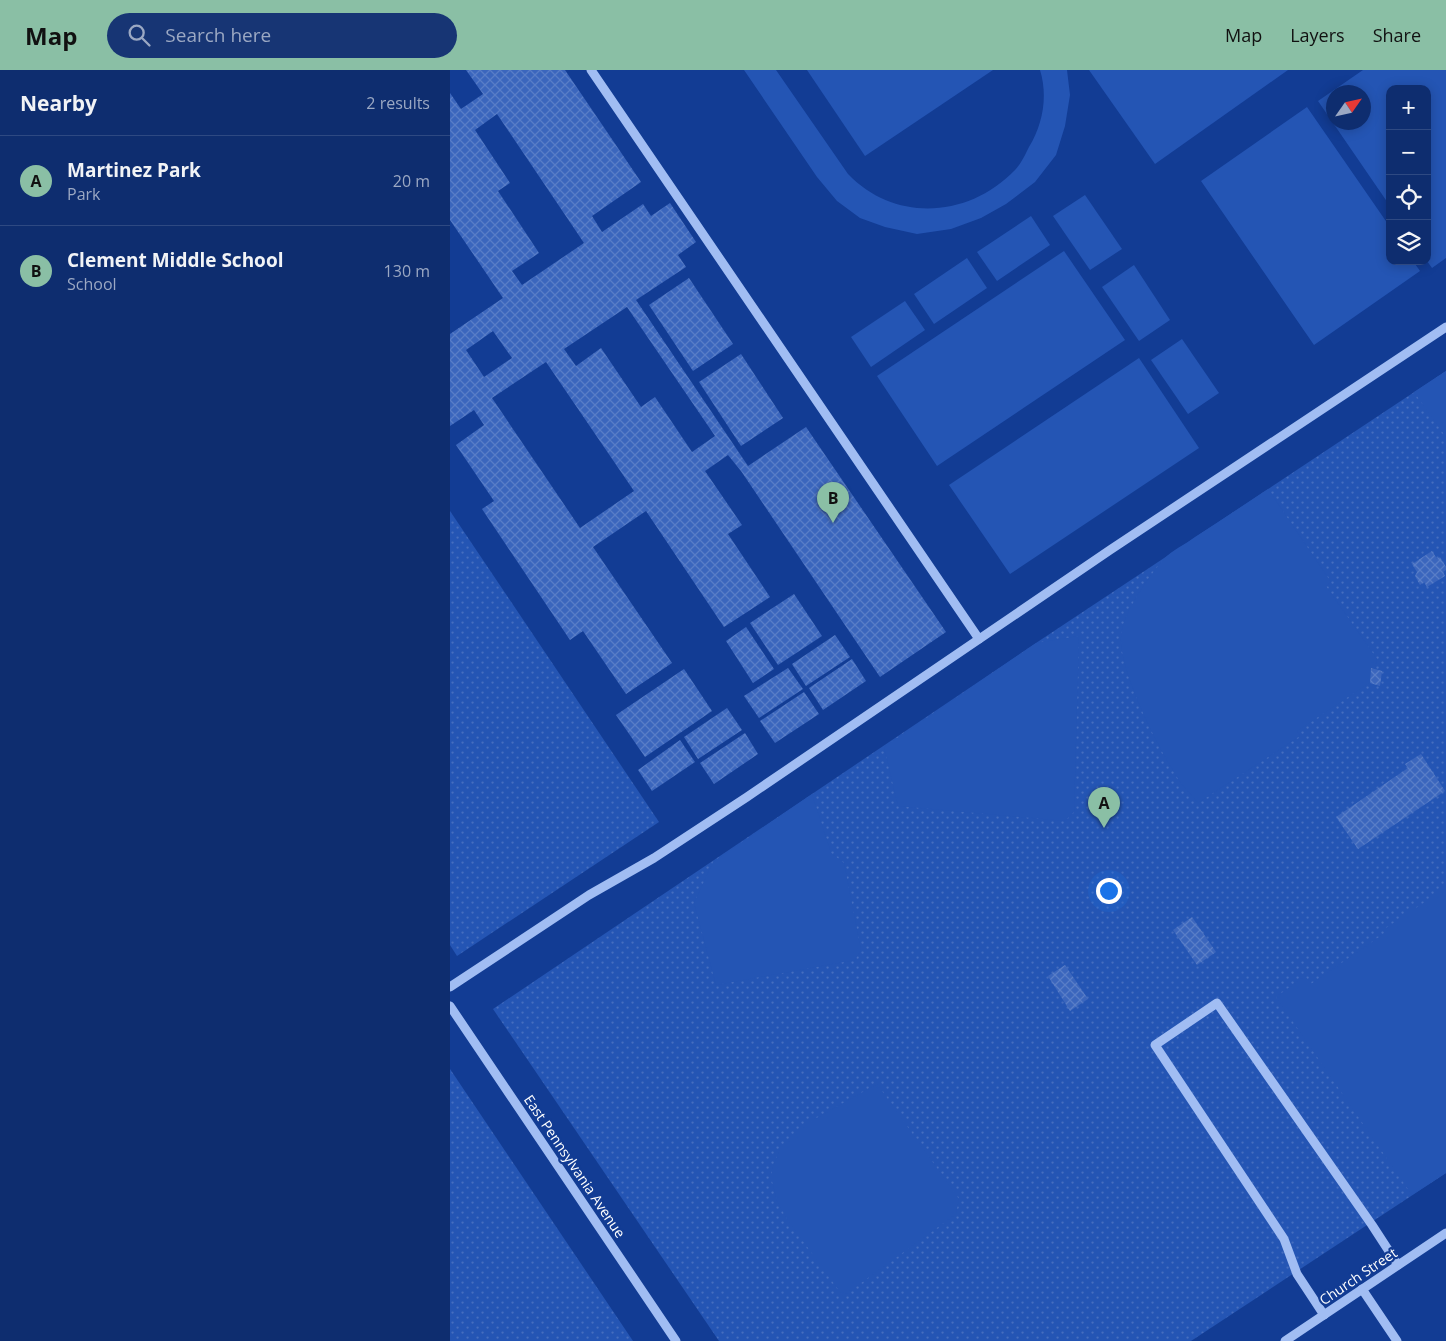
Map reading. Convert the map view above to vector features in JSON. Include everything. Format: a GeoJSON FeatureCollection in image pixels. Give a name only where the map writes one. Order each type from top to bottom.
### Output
{"type":"FeatureCollection","features":[{"type":"Feature","properties":{"kind":"street"},"geometry":{"type":"LineString","coordinates":[[591,70],[979,639]]}},
{"type":"Feature","properties":{"kind":"street"},"geometry":{"type":"LineString","coordinates":[[450,987],[589,895],[662,853],[1110,550],[1446,327]]}},
{"type":"Feature","properties":{"kind":"street"},"geometry":{"type":"LineString","coordinates":[[1324,1315],[1297,1274],[1284,1239],[1155,1045],[1217,1003],[1398,1265]]}},
{"type":"Feature","properties":{"kind":"street","name":"East Pennsylvania Avenue"},"geometry":{"type":"LineString","coordinates":[[450,1006],[676,1341]]}},
{"type":"Feature","properties":{"kind":"street","name":"Church Street"},"geometry":{"type":"LineString","coordinates":[[1285,1341],[1446,1234]]}},
{"type":"Feature","properties":{"kind":"street"},"geometry":{"type":"LineString","coordinates":[[1362,1289],[1397,1341]]}},
{"type":"Feature","properties":{"kind":"shaded area"},"geometry":{"type":"Polygon","coordinates":[[[744,70],[776,70],[848,174],[867,190],[887,201],[909,207],[932,208],[954,205],[976,198],[997,186],[1015,170],[1034,138],[1041,119],[1044,90],[1040,70],[1067,70],[1070,95],[1065,126],[1056,155],[1035,182],[1006,204],[981,218],[951,229],[917,234],[885,227],[860,218],[837,201],[817,177],[744,70]]]}},
{"type":"Feature","properties":{"kind":"shaded area"},"geometry":{"type":"Polygon","coordinates":[[[807,70],[993,70],[865,156],[807,70]]]}},
{"type":"Feature","properties":{"kind":"shaded area"},"geometry":{"type":"Polygon","coordinates":[[[1089,70],[1288,70],[1155,164],[1089,70]]]}},
{"type":"Feature","properties":{"kind":"shaded area"},"geometry":{"type":"Polygon","coordinates":[[[1363,70],[1446,70],[1446,258],[1432,268],[1430,265],[1431,85],[1386,85],[1386,200],[1338,130],[1371,130],[1371,85],[1341,85],[1363,70]]]}},
{"type":"Feature","properties":{"kind":"shaded area"},"geometry":{"type":"Polygon","coordinates":[[[1326,95],[1326,113],[1318,101],[1326,95]]]}},
{"type":"Feature","properties":{"kind":"shaded area"},"geometry":{"type":"Polygon","coordinates":[[[1307,107],[1386,221],[1386,265],[1416,265],[1420,271],[1314,345],[1201,181],[1307,107]]]}},
{"type":"Feature","properties":{"kind":"shaded area"},"geometry":{"type":"Polygon","coordinates":[[[1085,195],[1122,249],[1090,270],[1053,216],[1085,195]]]}},
{"type":"Feature","properties":{"kind":"shaded area"},"geometry":{"type":"Polygon","coordinates":[[[1031,216],[1050,245],[997,281],[977,252],[1031,216]]]}},
{"type":"Feature","properties":{"kind":"shaded area"},"geometry":{"type":"Polygon","coordinates":[[[1064,251],[1125,340],[937,466],[877,376],[1064,251]]]}},
{"type":"Feature","properties":{"kind":"shaded area"},"geometry":{"type":"Polygon","coordinates":[[[967,258],[987,288],[934,324],[914,294],[967,258]]]}},
{"type":"Feature","properties":{"kind":"shaded area"},"geometry":{"type":"Polygon","coordinates":[[[1134,265],[1170,320],[1139,341],[1102,287],[1134,265]]]}},
{"type":"Feature","properties":{"kind":"shaded area"},"geometry":{"type":"Polygon","coordinates":[[[905,301],[925,330],[871,367],[851,337],[905,301]]]}},
{"type":"Feature","properties":{"kind":"shaded area"},"geometry":{"type":"Polygon","coordinates":[[[1182,339],[1219,393],[1188,414],[1151,360],[1182,339]]]}},
{"type":"Feature","properties":{"kind":"shaded area"},"geometry":{"type":"Polygon","coordinates":[[[1139,358],[1199,448],[1010,574],[949,485],[1139,358]]]}},
{"type":"Feature","properties":{"kind":"shaded area"},"geometry":{"type":"Polygon","coordinates":[[[1446,371],[1446,1173],[1191,1341],[719,1341],[493,1009],[1036,643],[1446,371]]]}},
{"type":"Feature","properties":{"kind":"shaded area"},"geometry":{"type":"Polygon","coordinates":[[[1446,371],[1446,437],[1414,392],[1446,371]]]}},
{"type":"Feature","properties":{"kind":"shaded area"},"geometry":{"type":"Polygon","coordinates":[[[1268,489],[1331,582],[1326,586],[1377,659],[1372,681],[1297,731],[1300,736],[1198,803],[1181,783],[1163,753],[1134,691],[1122,652],[1121,637],[1123,628],[1137,596],[1167,556],[1268,489]]]}},
{"type":"Feature","properties":{"kind":"shaded area"},"geometry":{"type":"Polygon","coordinates":[[[450,511],[659,822],[457,956],[450,945],[450,511]]]}},
{"type":"Feature","properties":{"kind":"shaded area"},"geometry":{"type":"Polygon","coordinates":[[[1079,636],[1074,812],[1065,821],[898,806],[884,747],[1036,643],[1079,636]]]}},
{"type":"Feature","properties":{"kind":"shaded area"},"geometry":{"type":"Polygon","coordinates":[[[812,794],[831,853],[844,863],[861,950],[855,960],[716,985],[694,903],[713,862],[812,794]]]}},
{"type":"Feature","properties":{"kind":"shaded area"},"geometry":{"type":"Polygon","coordinates":[[[1446,888],[1446,1173],[1412,1195],[1276,997],[1305,976],[1311,984],[1385,933],[1383,930],[1446,888]]]}},
{"type":"Feature","properties":{"kind":"shaded area"},"geometry":{"type":"Polygon","coordinates":[[[450,1069],[633,1341],[450,1341],[450,1069]]]}},
{"type":"Feature","properties":{"kind":"shaded area"},"geometry":{"type":"Polygon","coordinates":[[[877,1084],[959,1199],[956,1214],[843,1296],[787,1219],[777,1201],[772,1181],[772,1169],[780,1149],[813,1120],[877,1084]]]}},
{"type":"Feature","properties":{"kind":"building"},"geometry":{"type":"Polygon","coordinates":[[[466,70],[565,70],[641,182],[592,216],[602,232],[643,204],[651,216],[670,203],[696,242],[678,255],[686,267],[636,300],[748,466],[806,427],[946,632],[880,677],[741,471],[728,455],[705,471],[742,525],[728,534],[770,597],[724,627],[646,511],[593,547],[672,663],[626,694],[583,631],[570,640],[482,509],[494,501],[456,445],[484,425],[474,410],[450,426],[450,334],[503,298],[450,220],[450,93],[461,109],[483,94],[466,70]],[[497,114],[475,130],[510,183],[498,191],[539,253],[512,271],[522,285],[584,243],[497,114]],[[627,307],[564,349],[576,366],[601,348],[641,407],[655,397],[692,452],[715,436],[627,307]],[[493,331],[466,350],[484,377],[512,358],[493,331]],[[546,362],[492,398],[580,528],[634,491],[546,362]]]}},
{"type":"Feature","properties":{"kind":"building"},"geometry":{"type":"Polygon","coordinates":[[[689,278],[733,344],[693,371],[649,305],[689,278]]]}},
{"type":"Feature","properties":{"kind":"building"},"geometry":{"type":"Polygon","coordinates":[[[741,354],[783,418],[741,446],[699,382],[741,354]]]}},
{"type":"Feature","properties":{"kind":"building"},"geometry":{"type":"Polygon","coordinates":[[[1432,551],[1437,559],[1440,557],[1446,570],[1443,572],[1445,576],[1427,587],[1424,582],[1420,585],[1415,576],[1417,572],[1412,564],[1432,551]]]}},
{"type":"Feature","properties":{"kind":"building"},"geometry":{"type":"Polygon","coordinates":[[[794,594],[822,636],[778,665],[750,623],[794,594]]]}},
{"type":"Feature","properties":{"kind":"building"},"geometry":{"type":"Polygon","coordinates":[[[746,627],[774,669],[753,683],[726,641],[746,627]]]}},
{"type":"Feature","properties":{"kind":"building"},"geometry":{"type":"Polygon","coordinates":[[[835,635],[850,657],[806,686],[792,664],[835,635]]]}},
{"type":"Feature","properties":{"kind":"building"},"geometry":{"type":"Polygon","coordinates":[[[852,659],[866,681],[823,710],[809,688],[852,659]]]}},
{"type":"Feature","properties":{"kind":"building"},"geometry":{"type":"Polygon","coordinates":[[[788,668],[803,689],[759,718],[744,696],[788,668]]]}},
{"type":"Feature","properties":{"kind":"building"},"geometry":{"type":"Polygon","coordinates":[[[1371,668],[1382,671],[1380,686],[1370,683],[1371,668]]]}},
{"type":"Feature","properties":{"kind":"building"},"geometry":{"type":"Polygon","coordinates":[[[684,669],[712,711],[645,757],[616,715],[684,669]]]}},
{"type":"Feature","properties":{"kind":"building"},"geometry":{"type":"Polygon","coordinates":[[[804,692],[819,714],[775,743],[760,721],[804,692]]]}},
{"type":"Feature","properties":{"kind":"building"},"geometry":{"type":"Polygon","coordinates":[[[727,708],[742,730],[698,759],[684,737],[727,708]]]}},
{"type":"Feature","properties":{"kind":"building"},"geometry":{"type":"Polygon","coordinates":[[[745,733],[758,754],[714,784],[700,763],[745,733]]]}},
{"type":"Feature","properties":{"kind":"building"},"geometry":{"type":"Polygon","coordinates":[[[680,740],[695,762],[652,791],[638,770],[680,740]]]}},
{"type":"Feature","properties":{"kind":"building"},"geometry":{"type":"Polygon","coordinates":[[[1421,754],[1445,791],[1358,849],[1336,817],[1408,768],[1405,764],[1421,754]]]}},
{"type":"Feature","properties":{"kind":"building"},"geometry":{"type":"Polygon","coordinates":[[[1192,917],[1216,952],[1197,965],[1173,930],[1192,917]]]}},
{"type":"Feature","properties":{"kind":"building"},"geometry":{"type":"Polygon","coordinates":[[[1065,965],[1088,999],[1070,1011],[1048,976],[1065,965]]]}},
{"type":"Feature","properties":{"kind":"place","name":"Clement Middle School"},"geometry":{"type":"Point","coordinates":[833,523]}},
{"type":"Feature","properties":{"kind":"place","name":"Martinez Park"},"geometry":{"type":"Point","coordinates":[1104,828]}}]}
